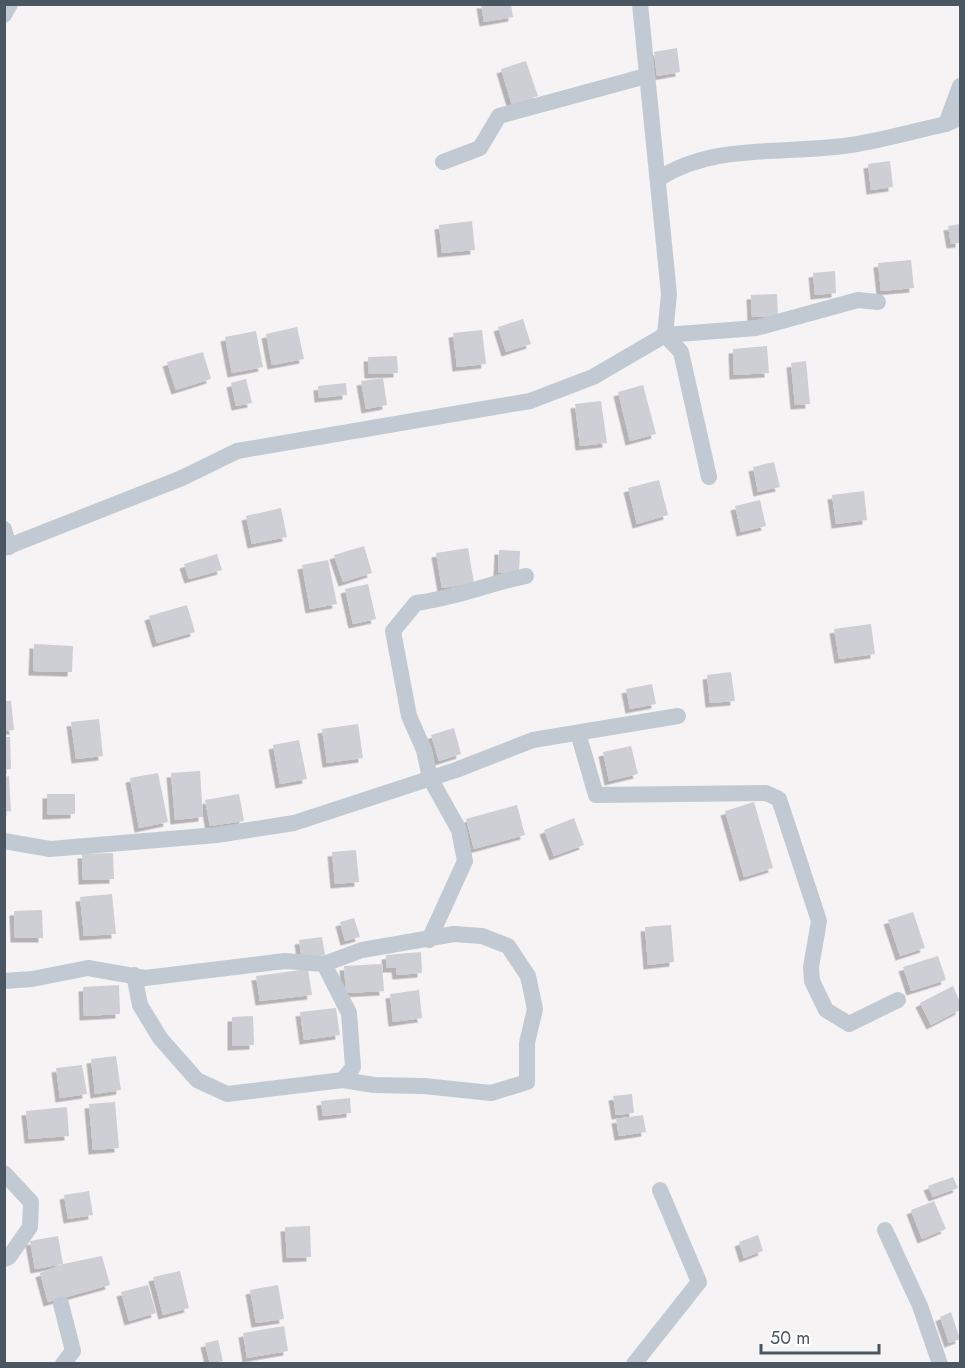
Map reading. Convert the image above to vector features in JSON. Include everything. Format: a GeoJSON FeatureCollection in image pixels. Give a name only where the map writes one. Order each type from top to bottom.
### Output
{"type":"FeatureCollection","features":[{"type":"Feature","properties":{"kind":"street"},"geometry":{"type":"LineString","coordinates":[[4,15],[10,4]]}},
{"type":"Feature","properties":{"kind":"street"},"geometry":{"type":"LineString","coordinates":[[640,4],[645,76],[669,294],[665,335],[681,352],[709,477]]}},
{"type":"Feature","properties":{"kind":"street"},"geometry":{"type":"LineString","coordinates":[[443,162],[480,148],[499,116],[645,76]]}},
{"type":"Feature","properties":{"kind":"street"},"geometry":{"type":"LineString","coordinates":[[658,179],[674,169],[700,159],[851,145],[953,121],[960,86]]}},
{"type":"Feature","properties":{"kind":"street"},"geometry":{"type":"LineString","coordinates":[[4,529],[7,548],[182,478],[237,451],[530,401],[593,377],[665,335],[756,328],[858,300],[878,302]]}},
{"type":"Feature","properties":{"kind":"street"},"geometry":{"type":"LineString","coordinates":[[429,940],[465,861],[459,830],[430,778],[424,750],[409,716],[393,631],[416,603],[450,598],[481,587],[526,576]]}},
{"type":"Feature","properties":{"kind":"street"},"geometry":{"type":"LineString","coordinates":[[4,841],[50,849],[217,835],[294,823],[430,778],[533,740],[678,716]]}},
{"type":"Feature","properties":{"kind":"street"},"geometry":{"type":"LineString","coordinates":[[578,733],[596,795],[766,793],[779,799],[819,921],[811,967],[812,981],[826,1010],[849,1024],[898,1000]]}},
{"type":"Feature","properties":{"kind":"street"},"geometry":{"type":"LineString","coordinates":[[4,981],[32,979],[88,968],[134,975],[145,978],[285,961],[324,964],[362,950],[454,934],[472,936],[508,946],[528,976],[535,1009],[527,1043],[527,1082],[491,1093],[424,1086],[374,1085],[343,1080],[227,1094],[197,1080],[160,1038],[140,1005],[134,975]]}},
{"type":"Feature","properties":{"kind":"street"},"geometry":{"type":"LineString","coordinates":[[324,964],[349,1013],[353,1067],[343,1080]]}},
{"type":"Feature","properties":{"kind":"street"},"geometry":{"type":"LineString","coordinates":[[4,1173],[31,1202],[30,1227],[9,1257],[4,1259]]}},
{"type":"Feature","properties":{"kind":"street"},"geometry":{"type":"LineString","coordinates":[[634,1364],[699,1282],[660,1190]]}},
{"type":"Feature","properties":{"kind":"street"},"geometry":{"type":"LineString","coordinates":[[885,1230],[920,1306],[940,1364]]}},
{"type":"Feature","properties":{"kind":"street"},"geometry":{"type":"LineString","coordinates":[[61,1305],[73,1351],[63,1364]]}},
{"type":"Feature","properties":{"kind":"building"},"geometry":{"type":"Polygon","coordinates":[[[481,4],[511,4],[513,17],[484,22],[481,4]]]}},
{"type":"Feature","properties":{"kind":"building"},"geometry":{"type":"Polygon","coordinates":[[[677,48],[680,72],[657,76],[654,52],[677,48]]]}},
{"type":"Feature","properties":{"kind":"building"},"geometry":{"type":"Polygon","coordinates":[[[526,61],[538,96],[512,105],[501,69],[526,61]]]}},
{"type":"Feature","properties":{"kind":"building"},"geometry":{"type":"Polygon","coordinates":[[[890,161],[893,187],[871,190],[868,164],[890,161]]]}},
{"type":"Feature","properties":{"kind":"building"},"geometry":{"type":"Polygon","coordinates":[[[472,221],[475,250],[442,253],[439,225],[472,221]]]}},
{"type":"Feature","properties":{"kind":"building"},"geometry":{"type":"Polygon","coordinates":[[[960,224],[960,243],[951,244],[948,226],[960,224]]]}},
{"type":"Feature","properties":{"kind":"building"},"geometry":{"type":"Polygon","coordinates":[[[911,260],[914,288],[881,291],[878,263],[911,260]]]}},
{"type":"Feature","properties":{"kind":"building"},"geometry":{"type":"Polygon","coordinates":[[[835,271],[836,293],[815,295],[813,273],[835,271]]]}},
{"type":"Feature","properties":{"kind":"building"},"geometry":{"type":"Polygon","coordinates":[[[777,294],[778,316],[752,317],[751,295],[777,294]]]}},
{"type":"Feature","properties":{"kind":"building"},"geometry":{"type":"Polygon","coordinates":[[[523,319],[531,344],[506,352],[498,327],[523,319]]]}},
{"type":"Feature","properties":{"kind":"building"},"geometry":{"type":"Polygon","coordinates":[[[297,327],[304,359],[272,365],[266,334],[297,327]]]}},
{"type":"Feature","properties":{"kind":"building"},"geometry":{"type":"Polygon","coordinates":[[[482,330],[486,364],[457,367],[453,333],[482,330]]]}},
{"type":"Feature","properties":{"kind":"building"},"geometry":{"type":"Polygon","coordinates":[[[256,331],[263,367],[232,373],[225,337],[256,331]]]}},
{"type":"Feature","properties":{"kind":"building"},"geometry":{"type":"Polygon","coordinates":[[[767,346],[769,373],[734,375],[733,349],[767,346]]]}},
{"type":"Feature","properties":{"kind":"building"},"geometry":{"type":"Polygon","coordinates":[[[203,352],[211,379],[176,390],[167,362],[203,352]]]}},
{"type":"Feature","properties":{"kind":"building"},"geometry":{"type":"Polygon","coordinates":[[[397,356],[398,373],[369,374],[368,357],[397,356]]]}},
{"type":"Feature","properties":{"kind":"building"},"geometry":{"type":"Polygon","coordinates":[[[806,361],[810,404],[795,405],[791,363],[806,361]]]}},
{"type":"Feature","properties":{"kind":"building"},"geometry":{"type":"Polygon","coordinates":[[[383,378],[387,405],[366,409],[361,381],[383,378]]]}},
{"type":"Feature","properties":{"kind":"building"},"geometry":{"type":"Polygon","coordinates":[[[246,379],[252,403],[236,406],[231,383],[246,379]]]}},
{"type":"Feature","properties":{"kind":"building"},"geometry":{"type":"Polygon","coordinates":[[[346,383],[347,395],[319,398],[318,386],[346,383]]]}},
{"type":"Feature","properties":{"kind":"building"},"geometry":{"type":"Polygon","coordinates":[[[643,385],[656,434],[630,441],[618,392],[643,385]]]}},
{"type":"Feature","properties":{"kind":"building"},"geometry":{"type":"Polygon","coordinates":[[[601,401],[607,443],[580,446],[575,404],[601,401]]]}},
{"type":"Feature","properties":{"kind":"building"},"geometry":{"type":"Polygon","coordinates":[[[774,462],[780,487],[758,492],[753,467],[774,462]]]}},
{"type":"Feature","properties":{"kind":"building"},"geometry":{"type":"Polygon","coordinates":[[[659,480],[668,515],[637,524],[628,488],[659,480]]]}},
{"type":"Feature","properties":{"kind":"building"},"geometry":{"type":"Polygon","coordinates":[[[864,491],[867,520],[836,524],[832,495],[864,491]]]}},
{"type":"Feature","properties":{"kind":"building"},"geometry":{"type":"Polygon","coordinates":[[[760,500],[766,526],[741,532],[735,506],[760,500]]]}},
{"type":"Feature","properties":{"kind":"building"},"geometry":{"type":"Polygon","coordinates":[[[281,508],[287,537],[252,544],[246,516],[281,508]]]}},
{"type":"Feature","properties":{"kind":"building"},"geometry":{"type":"Polygon","coordinates":[[[364,546],[372,573],[343,582],[334,555],[364,546]]]}},
{"type":"Feature","properties":{"kind":"building"},"geometry":{"type":"Polygon","coordinates":[[[468,548],[474,583],[442,588],[436,553],[468,548]]]}},
{"type":"Feature","properties":{"kind":"building"},"geometry":{"type":"Polygon","coordinates":[[[499,550],[520,551],[519,574],[498,572],[499,550]]]}},
{"type":"Feature","properties":{"kind":"building"},"geometry":{"type":"Polygon","coordinates":[[[217,554],[222,570],[189,579],[184,564],[217,554]]]}},
{"type":"Feature","properties":{"kind":"building"},"geometry":{"type":"Polygon","coordinates":[[[328,560],[337,604],[310,609],[302,565],[328,560]]]}},
{"type":"Feature","properties":{"kind":"building"},"geometry":{"type":"Polygon","coordinates":[[[368,584],[376,619],[353,624],[345,589],[368,584]]]}},
{"type":"Feature","properties":{"kind":"building"},"geometry":{"type":"Polygon","coordinates":[[[187,605],[195,632],[157,643],[149,616],[187,605]]]}},
{"type":"Feature","properties":{"kind":"building"},"geometry":{"type":"Polygon","coordinates":[[[871,624],[875,654],[839,659],[834,629],[871,624]]]}},
{"type":"Feature","properties":{"kind":"building"},"geometry":{"type":"Polygon","coordinates":[[[34,644],[73,646],[72,672],[33,671],[34,644]]]}},
{"type":"Feature","properties":{"kind":"building"},"geometry":{"type":"Polygon","coordinates":[[[731,672],[735,701],[710,703],[707,675],[731,672]]]}},
{"type":"Feature","properties":{"kind":"building"},"geometry":{"type":"Polygon","coordinates":[[[652,684],[656,704],[630,709],[626,689],[652,684]]]}},
{"type":"Feature","properties":{"kind":"building"},"geometry":{"type":"Polygon","coordinates":[[[4,701],[11,701],[14,730],[4,731],[4,701]]]}},
{"type":"Feature","properties":{"kind":"building"},"geometry":{"type":"Polygon","coordinates":[[[99,719],[103,756],[76,759],[71,722],[99,719]]]}},
{"type":"Feature","properties":{"kind":"building"},"geometry":{"type":"Polygon","coordinates":[[[358,724],[363,758],[327,763],[322,729],[358,724]]]}},
{"type":"Feature","properties":{"kind":"building"},"geometry":{"type":"Polygon","coordinates":[[[454,728],[461,754],[439,761],[431,735],[454,728]]]}},
{"type":"Feature","properties":{"kind":"building"},"geometry":{"type":"Polygon","coordinates":[[[4,737],[10,737],[11,769],[4,770],[4,737]]]}},
{"type":"Feature","properties":{"kind":"building"},"geometry":{"type":"Polygon","coordinates":[[[299,740],[307,779],[280,784],[273,745],[299,740]]]}},
{"type":"Feature","properties":{"kind":"building"},"geometry":{"type":"Polygon","coordinates":[[[631,746],[638,774],[609,781],[603,752],[631,746]]]}},
{"type":"Feature","properties":{"kind":"building"},"geometry":{"type":"Polygon","coordinates":[[[200,771],[203,817],[175,820],[171,773],[200,771]]]}},
{"type":"Feature","properties":{"kind":"building"},"geometry":{"type":"Polygon","coordinates":[[[158,773],[168,822],[139,828],[130,778],[158,773]]]}},
{"type":"Feature","properties":{"kind":"building"},"geometry":{"type":"Polygon","coordinates":[[[9,776],[11,811],[4,812],[4,777],[9,776]]]}},
{"type":"Feature","properties":{"kind":"building"},"geometry":{"type":"Polygon","coordinates":[[[47,794],[75,794],[75,814],[47,815],[47,794]]]}},
{"type":"Feature","properties":{"kind":"building"},"geometry":{"type":"Polygon","coordinates":[[[239,794],[244,821],[210,826],[205,800],[239,794]]]}},
{"type":"Feature","properties":{"kind":"building"},"geometry":{"type":"Polygon","coordinates":[[[754,802],[773,868],[744,877],[725,811],[754,802]]]}},
{"type":"Feature","properties":{"kind":"building"},"geometry":{"type":"Polygon","coordinates":[[[517,805],[525,835],[474,849],[466,819],[517,805]]]}},
{"type":"Feature","properties":{"kind":"building"},"geometry":{"type":"Polygon","coordinates":[[[574,818],[584,845],[554,856],[544,830],[574,818]]]}},
{"type":"Feature","properties":{"kind":"building"},"geometry":{"type":"Polygon","coordinates":[[[356,850],[359,882],[335,884],[332,852],[356,850]]]}},
{"type":"Feature","properties":{"kind":"building"},"geometry":{"type":"Polygon","coordinates":[[[113,853],[114,879],[83,880],[82,854],[113,853]]]}},
{"type":"Feature","properties":{"kind":"building"},"geometry":{"type":"Polygon","coordinates":[[[112,894],[116,934],[84,936],[80,897],[112,894]]]}},
{"type":"Feature","properties":{"kind":"building"},"geometry":{"type":"Polygon","coordinates":[[[42,910],[43,938],[15,938],[14,911],[42,910]]]}},
{"type":"Feature","properties":{"kind":"building"},"geometry":{"type":"Polygon","coordinates":[[[913,912],[925,948],[900,956],[888,920],[913,912]]]}},
{"type":"Feature","properties":{"kind":"building"},"geometry":{"type":"Polygon","coordinates":[[[354,918],[360,937],[345,941],[340,922],[354,918]]]}},
{"type":"Feature","properties":{"kind":"building"},"geometry":{"type":"Polygon","coordinates":[[[671,925],[674,962],[648,965],[645,927],[671,925]]]}},
{"type":"Feature","properties":{"kind":"building"},"geometry":{"type":"Polygon","coordinates":[[[322,937],[325,955],[302,959],[299,940],[322,937]]]}},
{"type":"Feature","properties":{"kind":"building"},"geometry":{"type":"Polygon","coordinates":[[[421,952],[422,973],[397,975],[396,968],[387,968],[386,955],[421,952]]]}},
{"type":"Feature","properties":{"kind":"building"},"geometry":{"type":"Polygon","coordinates":[[[938,956],[946,980],[911,991],[903,967],[938,956]]]}},
{"type":"Feature","properties":{"kind":"building"},"geometry":{"type":"Polygon","coordinates":[[[382,964],[384,991],[346,993],[344,966],[382,964]]]}},
{"type":"Feature","properties":{"kind":"building"},"geometry":{"type":"Polygon","coordinates":[[[308,969],[312,995],[260,1001],[256,976],[308,969]]]}},
{"type":"Feature","properties":{"kind":"building"},"geometry":{"type":"Polygon","coordinates":[[[119,985],[120,1014],[84,1016],[83,987],[119,985]]]}},
{"type":"Feature","properties":{"kind":"building"},"geometry":{"type":"Polygon","coordinates":[[[953,986],[960,1002],[960,1010],[931,1025],[920,1003],[953,986]]]}},
{"type":"Feature","properties":{"kind":"building"},"geometry":{"type":"Polygon","coordinates":[[[419,990],[422,1018],[393,1022],[390,994],[419,990]]]}},
{"type":"Feature","properties":{"kind":"building"},"geometry":{"type":"Polygon","coordinates":[[[336,1008],[340,1035],[304,1040],[300,1012],[336,1008]]]}},
{"type":"Feature","properties":{"kind":"building"},"geometry":{"type":"Polygon","coordinates":[[[253,1016],[254,1045],[232,1046],[232,1017],[253,1016]]]}},
{"type":"Feature","properties":{"kind":"building"},"geometry":{"type":"Polygon","coordinates":[[[116,1056],[121,1090],[95,1094],[91,1059],[116,1056]]]}},
{"type":"Feature","properties":{"kind":"building"},"geometry":{"type":"Polygon","coordinates":[[[82,1065],[87,1094],[60,1098],[56,1068],[82,1065]]]}},
{"type":"Feature","properties":{"kind":"building"},"geometry":{"type":"Polygon","coordinates":[[[632,1094],[634,1113],[616,1115],[613,1096],[632,1094]]]}},
{"type":"Feature","properties":{"kind":"building"},"geometry":{"type":"Polygon","coordinates":[[[350,1098],[351,1113],[323,1116],[321,1101],[350,1098]]]}},
{"type":"Feature","properties":{"kind":"building"},"geometry":{"type":"Polygon","coordinates":[[[115,1102],[119,1148],[93,1150],[89,1104],[115,1102]]]}},
{"type":"Feature","properties":{"kind":"building"},"geometry":{"type":"Polygon","coordinates":[[[67,1107],[69,1136],[29,1139],[26,1111],[67,1107]]]}},
{"type":"Feature","properties":{"kind":"building"},"geometry":{"type":"Polygon","coordinates":[[[643,1115],[646,1132],[619,1136],[616,1119],[643,1115]]]}},
{"type":"Feature","properties":{"kind":"building"},"geometry":{"type":"Polygon","coordinates":[[[953,1177],[958,1188],[933,1197],[928,1186],[953,1177]]]}},
{"type":"Feature","properties":{"kind":"building"},"geometry":{"type":"Polygon","coordinates":[[[89,1191],[93,1215],[68,1219],[64,1195],[89,1191]]]}},
{"type":"Feature","properties":{"kind":"building"},"geometry":{"type":"Polygon","coordinates":[[[934,1201],[946,1229],[922,1239],[911,1210],[934,1201]]]}},
{"type":"Feature","properties":{"kind":"building"},"geometry":{"type":"Polygon","coordinates":[[[310,1226],[311,1257],[287,1258],[285,1227],[310,1226]]]}},
{"type":"Feature","properties":{"kind":"building"},"geometry":{"type":"Polygon","coordinates":[[[758,1235],[763,1251],[744,1258],[739,1242],[758,1235]]]}},
{"type":"Feature","properties":{"kind":"building"},"geometry":{"type":"Polygon","coordinates":[[[58,1236],[63,1264],[35,1269],[30,1241],[58,1236]]]}},
{"type":"Feature","properties":{"kind":"building"},"geometry":{"type":"Polygon","coordinates":[[[102,1256],[110,1285],[48,1302],[40,1273],[63,1264],[102,1256]]]}},
{"type":"Feature","properties":{"kind":"building"},"geometry":{"type":"Polygon","coordinates":[[[180,1271],[189,1308],[163,1315],[153,1277],[180,1271]]]}},
{"type":"Feature","properties":{"kind":"building"},"geometry":{"type":"Polygon","coordinates":[[[148,1285],[156,1313],[129,1321],[121,1292],[148,1285]]]}},
{"type":"Feature","properties":{"kind":"building"},"geometry":{"type":"Polygon","coordinates":[[[278,1285],[284,1319],[256,1323],[250,1290],[278,1285]]]}},
{"type":"Feature","properties":{"kind":"building"},"geometry":{"type":"Polygon","coordinates":[[[951,1312],[960,1339],[949,1343],[940,1317],[951,1312]]]}},
{"type":"Feature","properties":{"kind":"building"},"geometry":{"type":"Polygon","coordinates":[[[284,1326],[288,1351],[247,1358],[243,1333],[284,1326]]]}},
{"type":"Feature","properties":{"kind":"building"},"geometry":{"type":"Polygon","coordinates":[[[218,1340],[223,1361],[210,1364],[205,1343],[218,1340]]]}}]}
